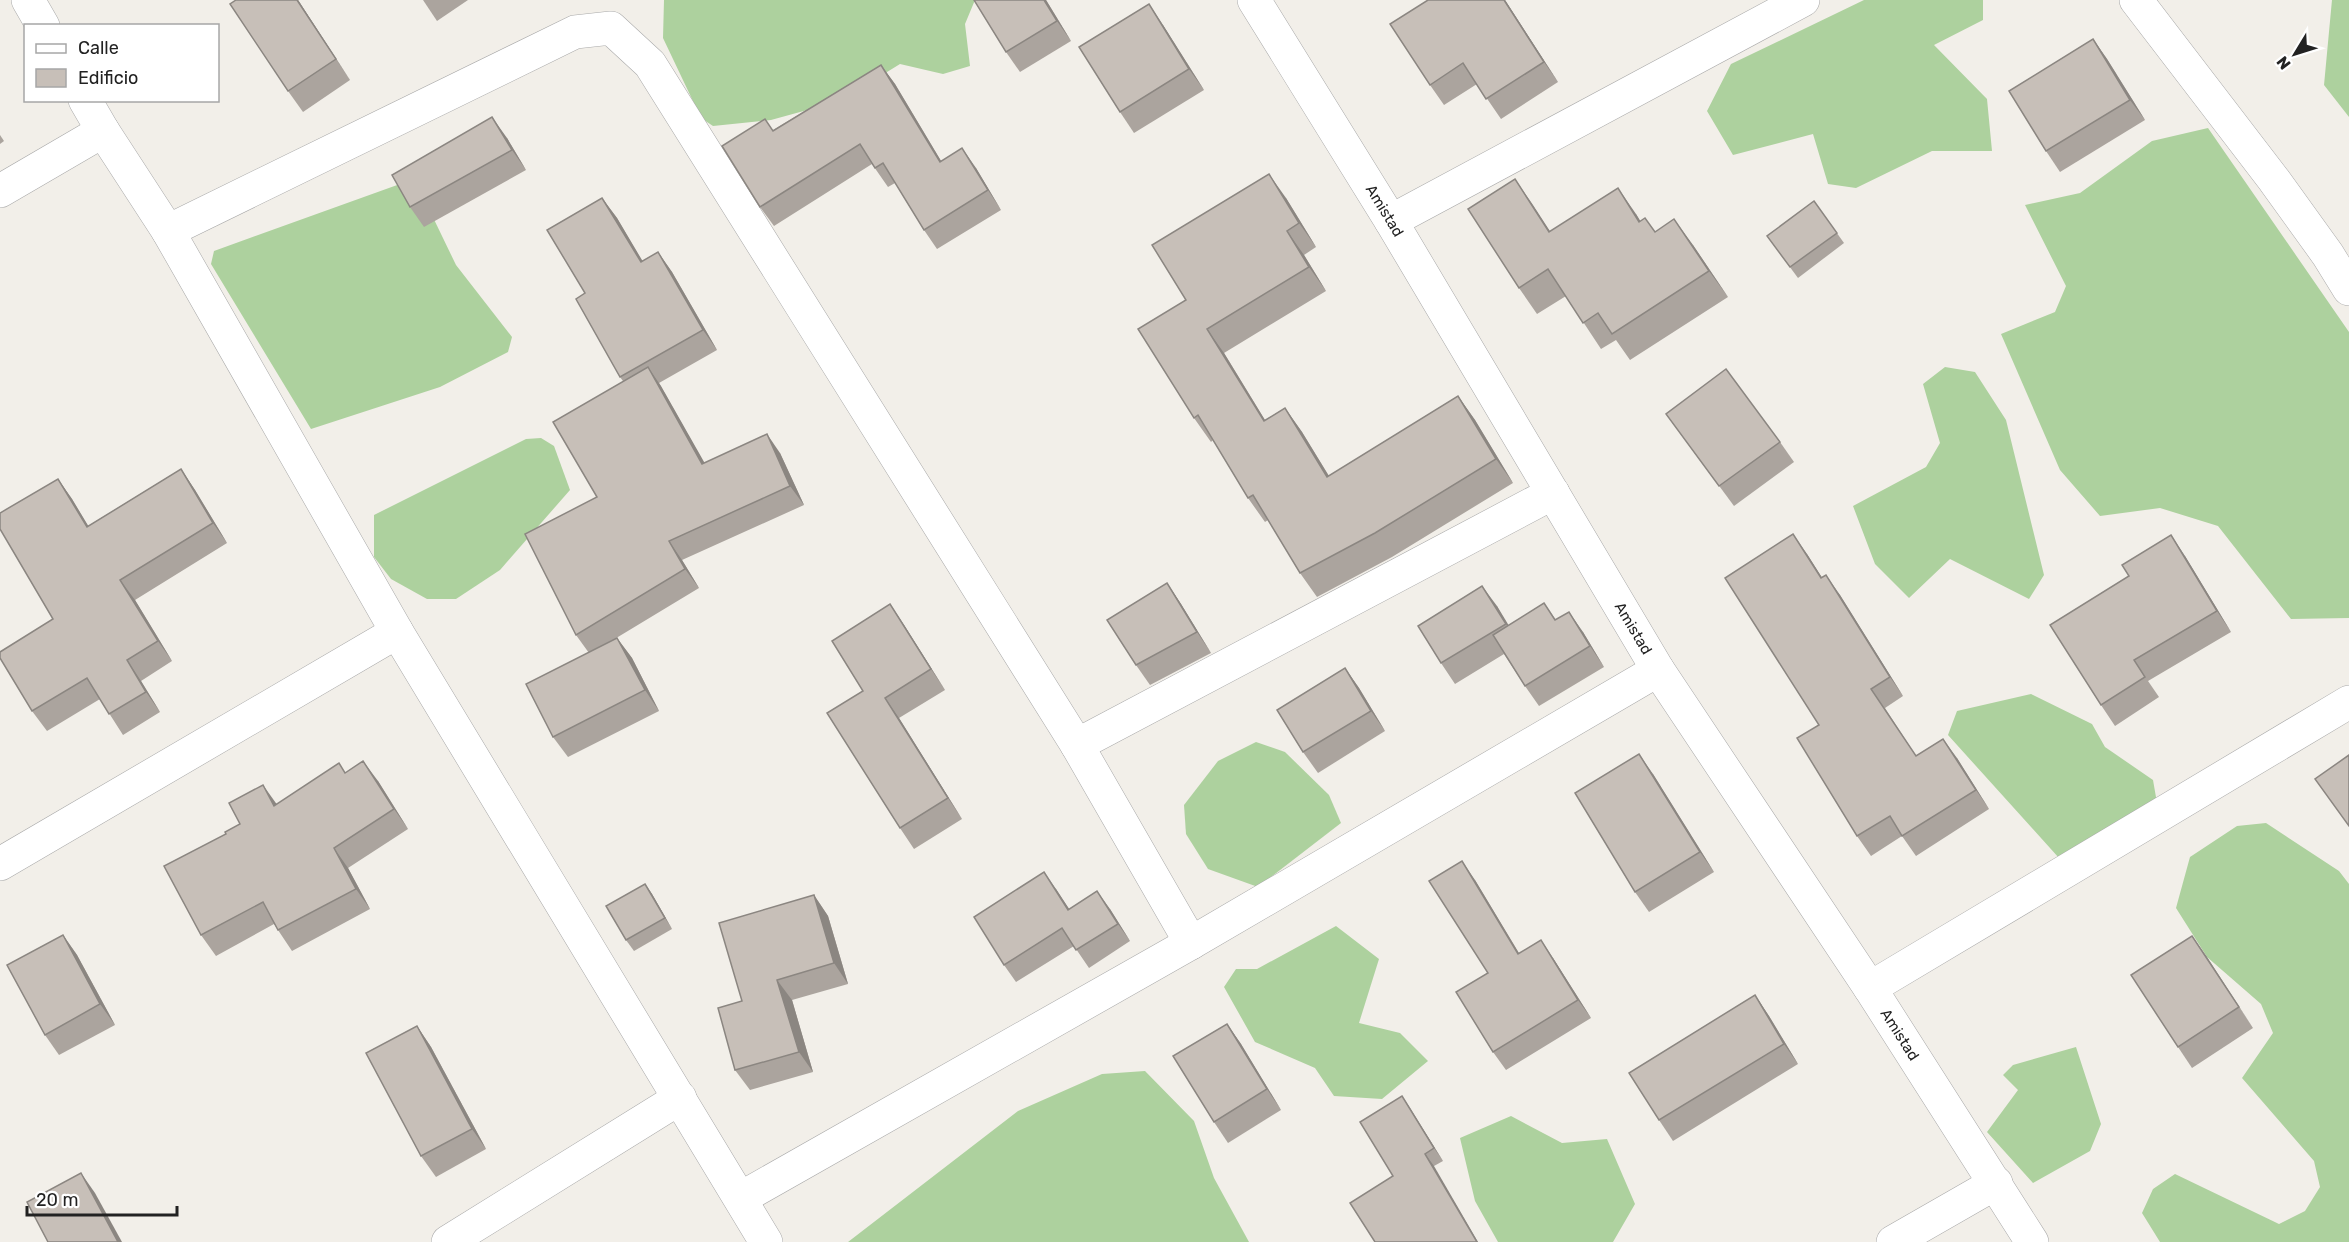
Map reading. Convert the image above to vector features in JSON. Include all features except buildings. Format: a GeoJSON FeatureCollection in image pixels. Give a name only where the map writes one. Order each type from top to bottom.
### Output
{"type":"FeatureCollection","features":[{"type":"Feature","properties":{"kind":"street"},"geometry":{"type":"LineString","coordinates":[[28,0],[41,24]]}},
{"type":"Feature","properties":{"kind":"street","name":"Amistad"},"geometry":{"type":"LineString","coordinates":[[1254,0],[1391,221],[1658,670],[1870,988],[2032,1242]]}},
{"type":"Feature","properties":{"kind":"street"},"geometry":{"type":"LineString","coordinates":[[1391,221],[1803,0]]}},
{"type":"Feature","properties":{"kind":"street"},"geometry":{"type":"LineString","coordinates":[[2136,0],[2274,180],[2328,255],[2349,289]]}},
{"type":"Feature","properties":{"kind":"street"},"geometry":{"type":"LineString","coordinates":[[168,231],[575,32],[611,28],[650,64],[1077,745],[1191,943]]}},
{"type":"Feature","properties":{"kind":"street"},"geometry":{"type":"LineString","coordinates":[[86,102],[168,231],[397,632],[766,1242]]}},
{"type":"Feature","properties":{"kind":"street"},"geometry":{"type":"LineString","coordinates":[[0,191],[103,131]]}},
{"type":"Feature","properties":{"kind":"street"},"geometry":{"type":"LineString","coordinates":[[1077,745],[1553,493]]}},
{"type":"Feature","properties":{"kind":"street"},"geometry":{"type":"LineString","coordinates":[[0,864],[397,632]]}},
{"type":"Feature","properties":{"kind":"street"},"geometry":{"type":"LineString","coordinates":[[741,1198],[1191,943],[1658,670]]}},
{"type":"Feature","properties":{"kind":"street"},"geometry":{"type":"LineString","coordinates":[[1870,988],[2349,702]]}},
{"type":"Feature","properties":{"kind":"street"},"geometry":{"type":"LineString","coordinates":[[448,1242],[680,1098]]}},
{"type":"Feature","properties":{"kind":"street"},"geometry":{"type":"LineString","coordinates":[[1893,1242],[1995,1183]]}},
{"type":"Feature","properties":{"kind":"green space"},"geometry":{"type":"Polygon","coordinates":[[[664,0],[975,0],[965,24],[970,66],[943,74],[900,64],[840,101],[771,120],[713,126],[701,118],[663,38],[664,0]]]}},
{"type":"Feature","properties":{"kind":"green space"},"geometry":{"type":"Polygon","coordinates":[[[1864,0],[1983,0],[1983,20],[1934,45],[1987,99],[1992,151],[1932,151],[1856,188],[1828,184],[1813,134],[1733,155],[1707,111],[1731,64],[1864,0]]]}},
{"type":"Feature","properties":{"kind":"green space"},"geometry":{"type":"Polygon","coordinates":[[[2332,0],[2349,0],[2349,117],[2324,85],[2332,0]]]}},
{"type":"Feature","properties":{"kind":"green space"},"geometry":{"type":"Polygon","coordinates":[[[2208,128],[2349,332],[2349,618],[2291,619],[2218,526],[2160,508],[2100,516],[2060,470],[2001,334],[2055,312],[2066,286],[2025,205],[2080,193],[2152,141],[2208,128]]]}},
{"type":"Feature","properties":{"kind":"green space"},"geometry":{"type":"Polygon","coordinates":[[[400,184],[428,207],[456,265],[512,337],[508,352],[440,387],[311,429],[211,264],[214,251],[400,184]]]}},
{"type":"Feature","properties":{"kind":"green space"},"geometry":{"type":"Polygon","coordinates":[[[1945,367],[1975,372],[2006,420],[2044,575],[2029,599],[1950,559],[1909,598],[1875,564],[1853,506],[1926,467],[1940,443],[1923,384],[1945,367]]]}},
{"type":"Feature","properties":{"kind":"green space"},"geometry":{"type":"Polygon","coordinates":[[[541,438],[554,446],[570,490],[500,570],[456,599],[427,599],[391,579],[374,557],[374,515],[526,439],[541,438]]]}},
{"type":"Feature","properties":{"kind":"green space"},"geometry":{"type":"Polygon","coordinates":[[[2031,694],[2092,724],[2105,747],[2153,780],[2160,820],[2059,858],[1948,735],[1957,711],[2031,694]]]}},
{"type":"Feature","properties":{"kind":"green space"},"geometry":{"type":"Polygon","coordinates":[[[1256,742],[1285,752],[1329,795],[1341,823],[1258,887],[1208,869],[1186,834],[1184,805],[1218,761],[1256,742]]]}},
{"type":"Feature","properties":{"kind":"green space"},"geometry":{"type":"Polygon","coordinates":[[[2266,823],[2339,871],[2349,884],[2349,1242],[2160,1242],[2142,1213],[2153,1189],[2175,1174],[2279,1224],[2305,1211],[2320,1187],[2314,1161],[2242,1078],[2273,1033],[2261,1004],[2207,957],[2176,908],[2190,857],[2237,826],[2266,823]]]}},
{"type":"Feature","properties":{"kind":"green space"},"geometry":{"type":"Polygon","coordinates":[[[1336,926],[1379,959],[1359,1023],[1400,1033],[1428,1061],[1382,1099],[1334,1096],[1315,1068],[1255,1042],[1224,987],[1236,969],[1257,969],[1336,926]]]}},
{"type":"Feature","properties":{"kind":"green space"},"geometry":{"type":"Polygon","coordinates":[[[2076,1047],[2101,1124],[2090,1151],[2033,1183],[1987,1132],[2018,1090],[2003,1075],[2013,1065],[2076,1047]]]}},
{"type":"Feature","properties":{"kind":"green space"},"geometry":{"type":"Polygon","coordinates":[[[1145,1071],[1194,1121],[1214,1178],[1249,1242],[848,1242],[1018,1111],[1102,1074],[1145,1071]]]}},
{"type":"Feature","properties":{"kind":"green space"},"geometry":{"type":"Polygon","coordinates":[[[1511,1116],[1562,1143],[1607,1139],[1635,1204],[1613,1242],[1498,1242],[1475,1201],[1460,1138],[1511,1116]]]}}]}
